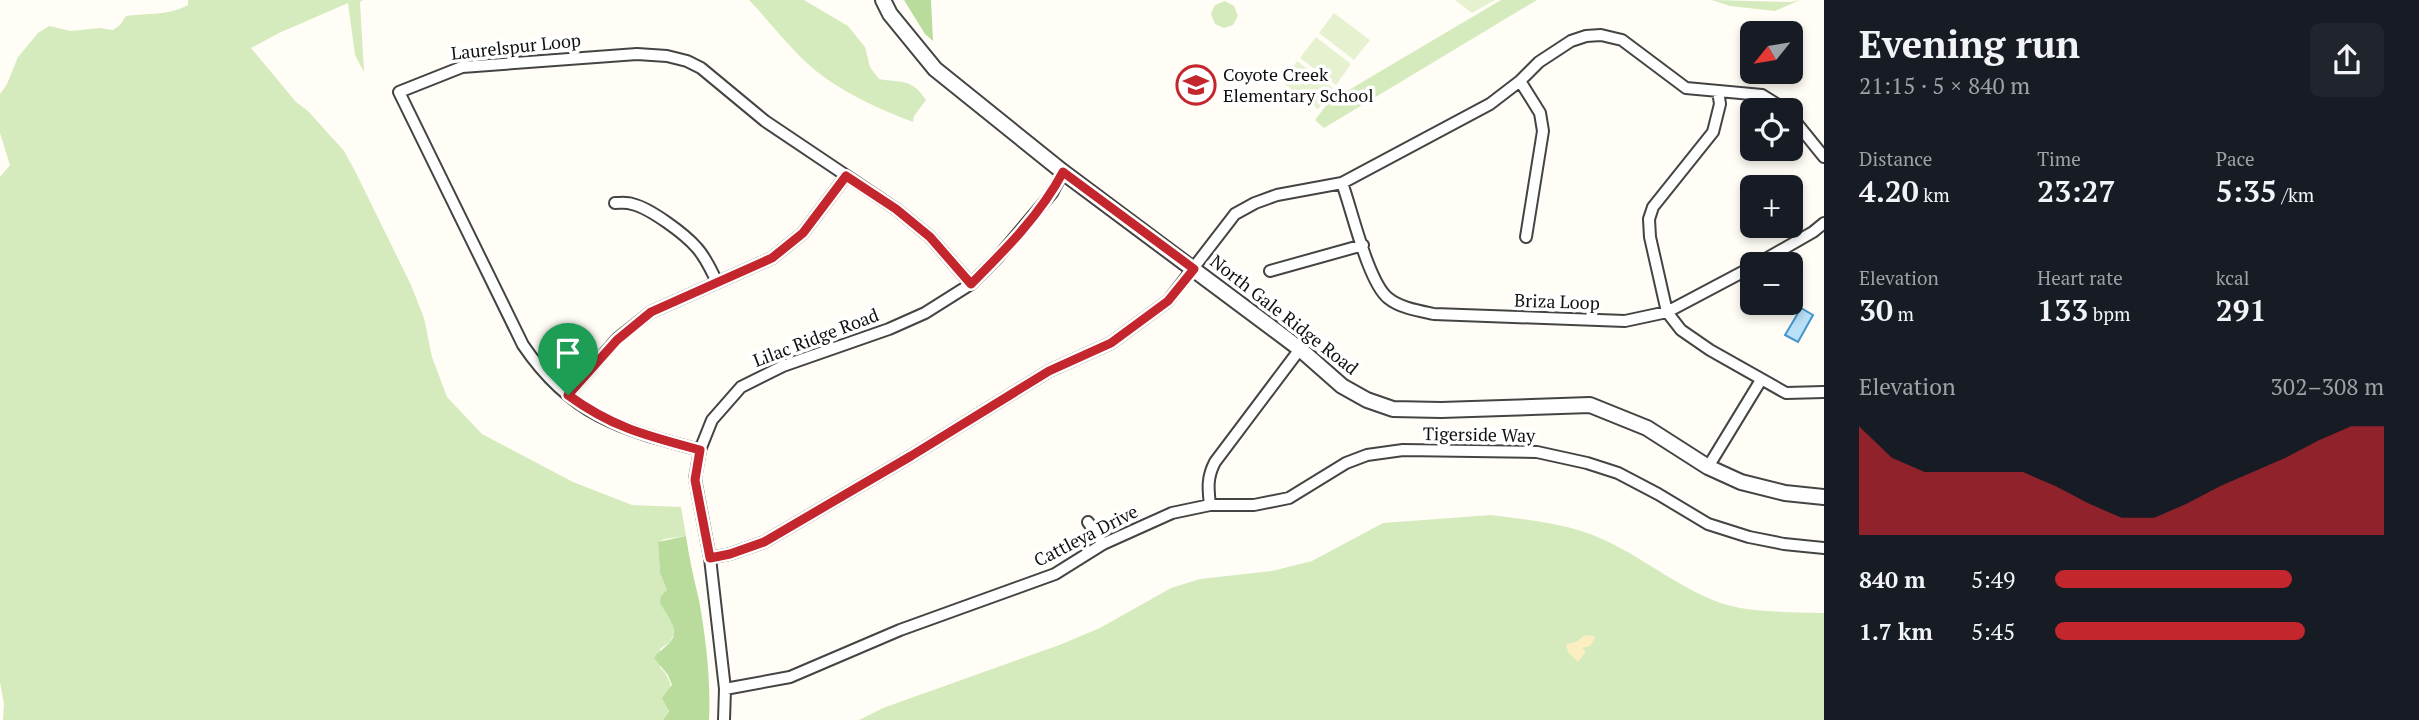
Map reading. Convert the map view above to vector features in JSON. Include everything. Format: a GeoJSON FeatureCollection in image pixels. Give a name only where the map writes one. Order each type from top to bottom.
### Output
{"type":"FeatureCollection","features":[{"type":"Feature","properties":{"kind":"street","name":"North Gale Ridge Road"},"geometry":{"type":"LineString","coordinates":[[883,0],[890,14],[935,69],[1063,172],[1300,349],[1342,386],[1367,400],[1393,409],[1590,405],[1647,428],[1708,467],[1741,482],[1785,493],[1824,497]]}},
{"type":"Feature","properties":{"kind":"street"},"geometry":{"type":"LineString","coordinates":[[710,558],[764,542],[1049,371],[1111,343],[1168,301],[1235,214],[1277,195],[1342,183],[1490,104],[1539,62],[1571,41],[1601,35],[1622,40],[1686,88],[1762,95],[1767,98]]}},
{"type":"Feature","properties":{"kind":"street","name":"Laurelspur Loop"},"geometry":{"type":"LineString","coordinates":[[700,450],[611,423],[590,412],[568,395],[538,366],[523,345],[399,92],[462,67],[637,54],[667,56],[687,61],[701,68],[765,121],[896,209],[930,237],[971,284]]}},
{"type":"Feature","properties":{"kind":"street"},"geometry":{"type":"LineString","coordinates":[[1520,81],[1540,113],[1543,131],[1526,237]]}},
{"type":"Feature","properties":{"kind":"street"},"geometry":{"type":"LineString","coordinates":[[1718,91],[1720,104],[1713,132],[1653,207],[1648,219],[1667,312],[1681,330],[1760,380],[1786,393],[1824,392]]}},
{"type":"Feature","properties":{"kind":"street"},"geometry":{"type":"LineString","coordinates":[[1803,132],[1824,158]]}},
{"type":"Feature","properties":{"kind":"street","name":"Lilac Ridge Road"},"geometry":{"type":"LineString","coordinates":[[724,720],[724,689],[710,558],[695,480],[700,450],[712,420],[741,387],[783,366],[889,329],[925,313],[971,284],[998,257],[1052,193],[1063,172]]}},
{"type":"Feature","properties":{"kind":"street"},"geometry":{"type":"LineString","coordinates":[[568,395],[617,340],[651,312],[772,258],[803,233],[846,176]]}},
{"type":"Feature","properties":{"kind":"street","name":"Briza Loop"},"geometry":{"type":"LineString","coordinates":[[1342,183],[1377,284],[1389,299],[1434,314],[1625,321],[1667,312],[1740,273]]}},
{"type":"Feature","properties":{"kind":"street"},"geometry":{"type":"LineString","coordinates":[[615,204],[630,203],[645,208],[684,236],[697,247],[717,282]]}},
{"type":"Feature","properties":{"kind":"street"},"geometry":{"type":"LineString","coordinates":[[1779,252],[1813,233],[1824,223]]}},
{"type":"Feature","properties":{"kind":"street"},"geometry":{"type":"LineString","coordinates":[[1270,271],[1363,245]]}},
{"type":"Feature","properties":{"kind":"street"},"geometry":{"type":"LineString","coordinates":[[1210,505],[1209,473],[1215,462],[1300,349]]}},
{"type":"Feature","properties":{"kind":"street"},"geometry":{"type":"LineString","coordinates":[[1708,467],[1760,380]]}},
{"type":"Feature","properties":{"kind":"street","name":"Tigerside Way"},"geometry":{"type":"LineString","coordinates":[[1210,505],[1254,505],[1289,498],[1346,463],[1367,455],[1403,450],[1537,452],[1618,473],[1708,524],[1749,537],[1824,548]]}},
{"type":"Feature","properties":{"kind":"street","name":"Cattleya Drive"},"geometry":{"type":"LineString","coordinates":[[724,689],[790,677],[900,630],[1055,574],[1103,544],[1172,513],[1210,505]]}},
{"type":"Feature","properties":{"kind":"street"},"geometry":{"type":"LineString","coordinates":[[1088,522],[1103,544]]}},
{"type":"Feature","properties":{"kind":"green space"},"geometry":{"type":"Polygon","coordinates":[[[188,0],[363,0],[360,2],[364,72],[355,55],[348,3],[251,48],[296,102],[308,111],[344,151],[411,285],[424,318],[432,357],[447,397],[482,434],[573,482],[632,505],[681,507],[686,536],[664,539],[658,543],[660,573],[667,590],[674,634],[670,642],[660,649],[660,667],[668,679],[672,693],[670,707],[663,720],[3,720],[4,704],[0,682],[0,177],[10,165],[0,133],[0,94],[18,57],[38,33],[49,26],[71,31],[100,28],[113,30],[126,16],[173,11],[188,5],[188,0]]]}},
{"type":"Feature","properties":{"kind":"green space"},"geometry":{"type":"Polygon","coordinates":[[[749,0],[804,0],[848,26],[865,47],[870,67],[879,79],[911,85],[926,100],[914,116],[913,122],[863,100],[816,71],[798,55],[749,0]]]}},
{"type":"Feature","properties":{"kind":"green space"},"geometry":{"type":"Polygon","coordinates":[[[904,0],[931,0],[933,41],[925,34],[904,0]]]}},
{"type":"Feature","properties":{"kind":"green space"},"geometry":{"type":"Polygon","coordinates":[[[1455,0],[1495,0],[1472,13],[1455,0]]]}},
{"type":"Feature","properties":{"kind":"green space"},"geometry":{"type":"Polygon","coordinates":[[[1501,0],[1537,0],[1324,128],[1315,120],[1335,94],[1342,94],[1501,0]]]}},
{"type":"Feature","properties":{"kind":"green space"},"geometry":{"type":"Polygon","coordinates":[[[1712,0],[1800,0],[1775,11],[1730,6],[1712,0]]]}},
{"type":"Feature","properties":{"kind":"green space"},"geometry":{"type":"Polygon","coordinates":[[[1225,1],[1234,6],[1238,16],[1233,25],[1224,28],[1215,24],[1211,14],[1215,5],[1225,1]]]}},
{"type":"Feature","properties":{"kind":"green space"},"geometry":{"type":"Polygon","coordinates":[[[1334,13],[1370,40],[1354,60],[1319,33],[1334,13]]]}},
{"type":"Feature","properties":{"kind":"green space"},"geometry":{"type":"Polygon","coordinates":[[[1316,37],[1351,64],[1336,85],[1300,58],[1316,37]]]}},
{"type":"Feature","properties":{"kind":"green space"},"geometry":{"type":"Polygon","coordinates":[[[1297,61],[1333,88],[1318,109],[1282,82],[1297,61]]]}},
{"type":"Feature","properties":{"kind":"green space"},"geometry":{"type":"Polygon","coordinates":[[[1491,515],[1546,523],[1587,533],[1615,545],[1688,588],[1729,606],[1824,613],[1824,720],[859,720],[883,708],[1100,628],[1171,588],[1200,579],[1272,571],[1312,561],[1383,523],[1491,515]]]}},
{"type":"Feature","properties":{"kind":"green space"},"geometry":{"type":"Polygon","coordinates":[[[686,536],[706,645],[709,720],[663,720],[669,711],[662,698],[672,685],[668,675],[654,658],[671,641],[674,632],[660,603],[661,596],[667,590],[660,573],[658,542],[686,536]]]}},
{"type":"Feature","properties":{"kind":"sand"},"geometry":{"type":"Polygon","coordinates":[[[1585,635],[1595,638],[1590,646],[1582,648],[1586,652],[1578,662],[1568,652],[1566,644],[1576,642],[1585,635]]]}},
{"type":"Feature","properties":{"kind":"water"},"geometry":{"type":"Polygon","coordinates":[[[1803,309],[1813,315],[1798,342],[1785,335],[1797,315],[1803,315],[1803,309]]]}},
{"type":"Feature","properties":{"kind":"place","name":"Coyote Creek Elementary School"},"geometry":{"type":"Point","coordinates":[1196,85]}},
{"type":"Feature","properties":{"kind":"route"},"geometry":{"type":"LineString","coordinates":[[1063,172],[1194,269],[1168,301],[1111,343],[1049,371],[764,542],[730,554],[710,558],[695,480],[700,450],[611,423],[590,412],[568,395],[617,340],[651,312],[772,258],[803,233],[846,176],[896,209],[930,237],[971,284],[998,257],[1052,193],[1063,172]]}}]}
